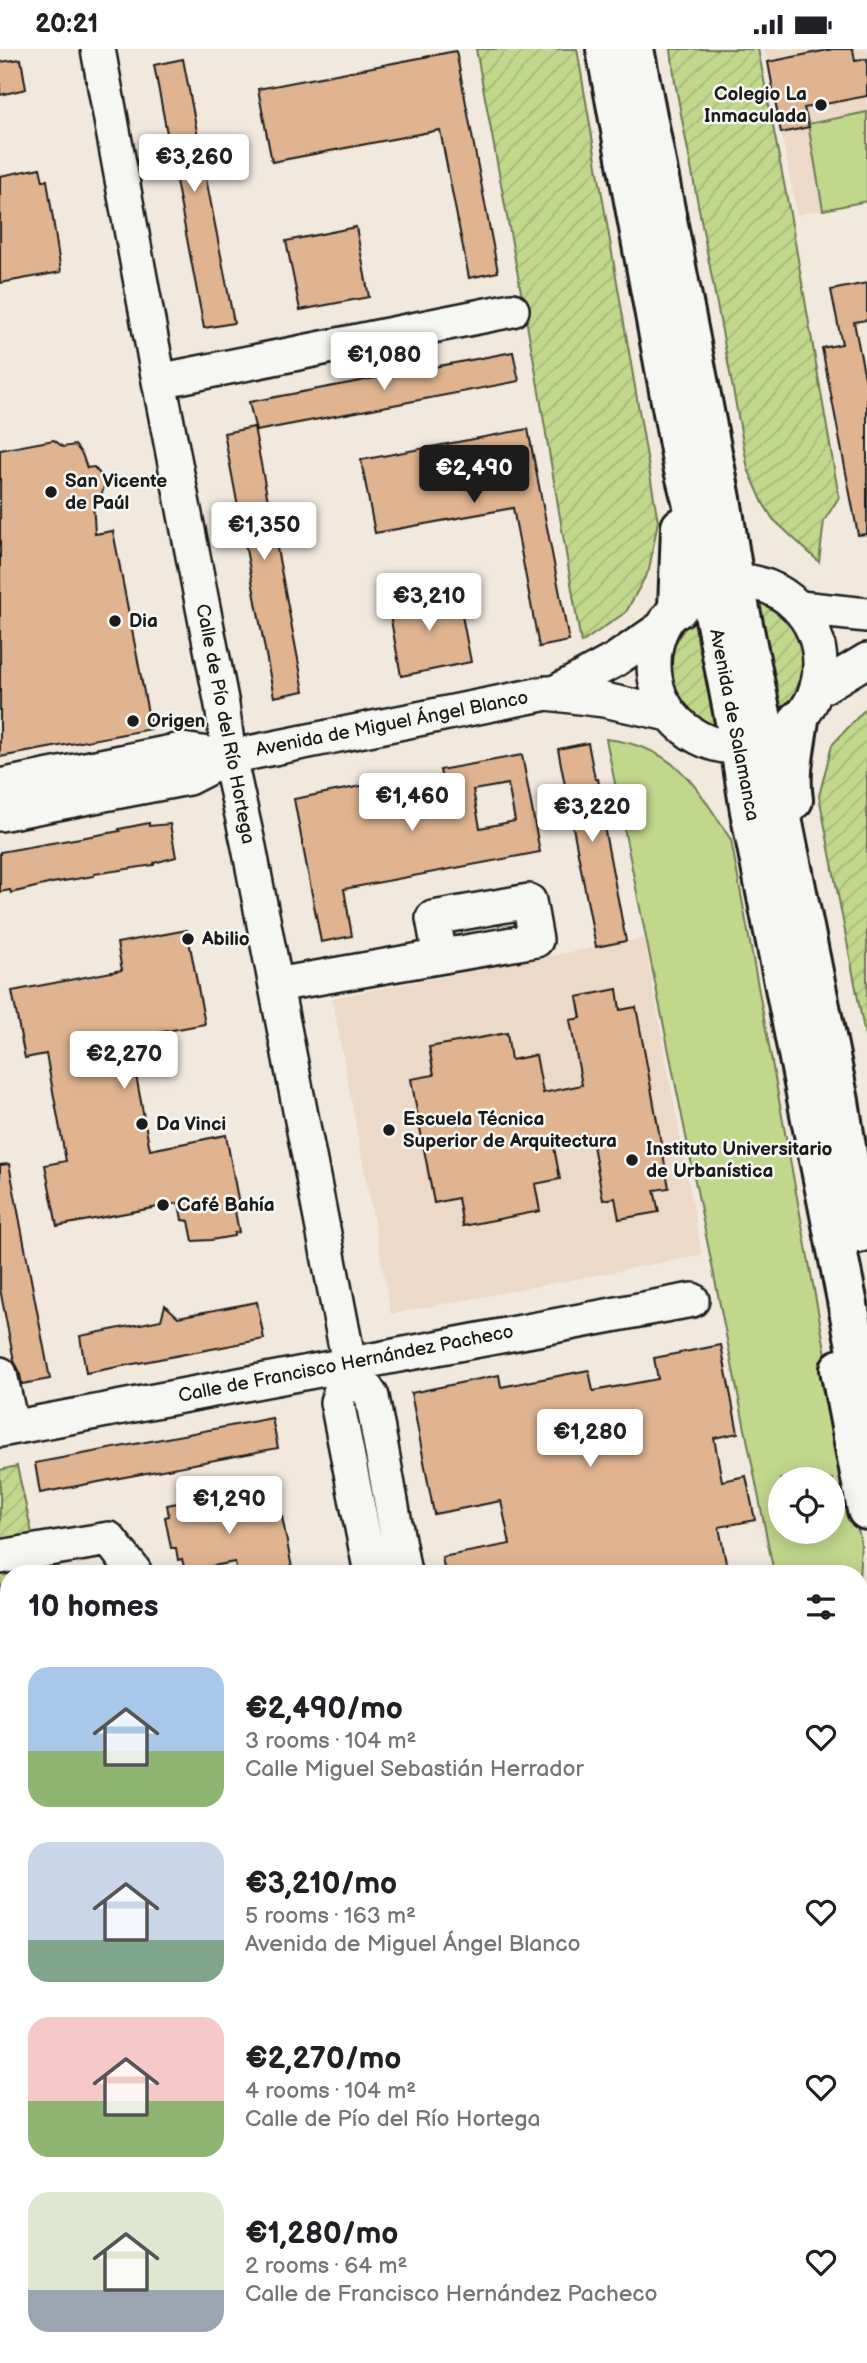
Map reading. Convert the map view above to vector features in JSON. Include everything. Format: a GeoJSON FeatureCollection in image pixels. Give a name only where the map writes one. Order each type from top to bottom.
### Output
{"type":"FeatureCollection","features":[{"type":"Feature","properties":{"kind":"highway","name":"Avenida de Salamanca"},"geometry":{"type":"LineString","coordinates":[[606,49],[683,466],[695,601],[778,806],[787,835],[867,1401]]}},
{"type":"Feature","properties":{"kind":"highway","name":"Avenida de Salamanca"},"geometry":{"type":"LineString","coordinates":[[634,49],[721,499],[695,601]]}},
{"type":"Feature","properties":{"kind":"highway"},"geometry":{"type":"LineString","coordinates":[[787,835],[794,818],[792,761],[808,706]]}},
{"type":"Feature","properties":{"kind":"highway","name":"Avenida de Salamanca"},"geometry":{"type":"LineString","coordinates":[[753,744],[749,804],[867,1282]]}},
{"type":"Feature","properties":{"kind":"highway"},"geometry":{"type":"LineString","coordinates":[[824,1104],[858,1146],[867,1190]]}},
{"type":"Feature","properties":{"kind":"highway"},"geometry":{"type":"LineString","coordinates":[[824,1104],[807,1179],[867,1510]]}},
{"type":"Feature","properties":{"kind":"street","name":"Calle de Pío del Río Hortega"},"geometry":{"type":"LineString","coordinates":[[98,49],[222,705],[229,757],[246,828],[349,1363],[372,1397],[403,1565]]}},
{"type":"Feature","properties":{"kind":"street"},"geometry":{"type":"LineString","coordinates":[[159,381],[512,310]]}},
{"type":"Feature","properties":{"kind":"street"},"geometry":{"type":"LineString","coordinates":[[808,706],[821,662],[818,641],[800,608],[770,586],[695,601],[656,647],[656,680],[669,714],[705,742],[753,744],[808,706],[867,660]]}},
{"type":"Feature","properties":{"kind":"street","name":"Avenida de Miguel Ángel Blanco"},"geometry":{"type":"LineString","coordinates":[[0,814],[188,778],[229,757],[556,692],[615,660],[695,601]]}},
{"type":"Feature","properties":{"kind":"street"},"geometry":{"type":"LineString","coordinates":[[800,608],[867,615]]}},
{"type":"Feature","properties":{"kind":"street","name":"Avenida de Miguel Ángel Blanco"},"geometry":{"type":"LineString","coordinates":[[556,692],[669,714]]}},
{"type":"Feature","properties":{"kind":"street","name":"Avenida de Miguel Ángel Blanco"},"geometry":{"type":"LineString","coordinates":[[0,786],[182,750],[229,757]]}},
{"type":"Feature","properties":{"kind":"street"},"geometry":{"type":"LineString","coordinates":[[276,985],[440,956]]}},
{"type":"Feature","properties":{"kind":"street","name":"Calle de Francisco Hernández Pacheco"},"geometry":{"type":"LineString","coordinates":[[4,1422],[349,1363],[692,1300]]}},
{"type":"Feature","properties":{"kind":"street","name":"Calle de Pío del Río Hortega"},"geometry":{"type":"LineString","coordinates":[[349,1363],[337,1402],[369,1565]]}},
{"type":"Feature","properties":{"kind":"street"},"geometry":{"type":"LineString","coordinates":[[0,1374],[4,1422]]}},
{"type":"Feature","properties":{"kind":"street"},"geometry":{"type":"LineString","coordinates":[[0,1557],[109,1539],[129,1565]]}},
{"type":"Feature","properties":{"kind":"shaded area","name":"Colegio La Inmaculada"},"geometry":{"type":"Polygon","coordinates":[[[765,49],[867,49],[867,201],[797,215],[765,49]]]}},
{"type":"Feature","properties":{"kind":"shaded area","name":"Escuela Técnica Superior de Arquitectura"},"geometry":{"type":"Polygon","coordinates":[[[644,938],[702,1255],[391,1314],[332,998],[644,938]],[[617,989],[603,992],[603,996],[591,994],[577,997],[581,1018],[570,1020],[582,1085],[543,1093],[536,1055],[508,1060],[506,1033],[495,1035],[496,1039],[490,1036],[480,1038],[481,1049],[438,1074],[411,1079],[435,1202],[461,1198],[463,1226],[473,1224],[473,1220],[523,1215],[528,1210],[530,1214],[540,1212],[531,1185],[553,1142],[591,1135],[603,1200],[615,1198],[619,1219],[633,1217],[632,1212],[645,1215],[659,1212],[654,1190],[669,1187],[636,1007],[620,1010],[617,989]]]}},
{"type":"Feature","properties":{"kind":"green space"},"geometry":{"type":"Polygon","coordinates":[[[476,49],[577,49],[658,521],[649,570],[626,612],[581,643],[534,362],[476,49]]]}},
{"type":"Feature","properties":{"kind":"green space"},"geometry":{"type":"Polygon","coordinates":[[[671,49],[758,49],[791,219],[839,497],[824,521],[819,562],[773,519],[748,469],[671,49]]]}},
{"type":"Feature","properties":{"kind":"green space"},"geometry":{"type":"Polygon","coordinates":[[[867,112],[867,201],[823,210],[808,124],[867,112]]]}},
{"type":"Feature","properties":{"kind":"green space"},"geometry":{"type":"Polygon","coordinates":[[[757,601],[769,605],[788,619],[795,627],[803,648],[802,672],[797,689],[791,699],[779,709],[757,601]]]}},
{"type":"Feature","properties":{"kind":"green space"},"geometry":{"type":"Polygon","coordinates":[[[697,619],[720,726],[703,722],[689,713],[679,698],[673,681],[675,645],[683,630],[697,619]]]}},
{"type":"Feature","properties":{"kind":"green space"},"geometry":{"type":"Polygon","coordinates":[[[867,707],[867,1046],[819,796],[832,745],[867,707]]]}},
{"type":"Feature","properties":{"kind":"green space"},"geometry":{"type":"Polygon","coordinates":[[[606,739],[630,743],[668,760],[695,786],[731,840],[861,1544],[860,1565],[772,1565],[768,1544],[845,1544],[845,1467],[768,1467],[768,1543],[606,739]]]}},
{"type":"Feature","properties":{"kind":"green space"},"geometry":{"type":"Polygon","coordinates":[[[17,1466],[33,1538],[0,1545],[0,1470],[17,1466]]]}},
{"type":"Feature","properties":{"kind":"building"},"geometry":{"type":"Polygon","coordinates":[[[833,49],[853,49],[855,61],[867,59],[867,96],[804,108],[809,127],[781,133],[768,62],[833,49]]]}},
{"type":"Feature","properties":{"kind":"building"},"geometry":{"type":"Polygon","coordinates":[[[456,51],[498,272],[469,278],[440,130],[272,162],[258,89],[456,51]]]}},
{"type":"Feature","properties":{"kind":"building"},"geometry":{"type":"Polygon","coordinates":[[[21,59],[26,89],[0,95],[0,62],[21,59]]]}},
{"type":"Feature","properties":{"kind":"building"},"geometry":{"type":"Polygon","coordinates":[[[183,59],[234,323],[204,328],[154,65],[183,59]]]}},
{"type":"Feature","properties":{"kind":"building"},"geometry":{"type":"Polygon","coordinates":[[[40,168],[43,181],[47,180],[61,272],[0,283],[0,176],[40,168]]]}},
{"type":"Feature","properties":{"kind":"building"},"geometry":{"type":"Polygon","coordinates":[[[356,227],[369,297],[300,310],[286,241],[356,227]]]}},
{"type":"Feature","properties":{"kind":"building"},"geometry":{"type":"Polygon","coordinates":[[[867,283],[867,320],[854,322],[867,388],[867,534],[858,535],[822,348],[842,344],[831,290],[867,283]]]}},
{"type":"Feature","properties":{"kind":"building"},"geometry":{"type":"Polygon","coordinates":[[[513,352],[519,381],[256,431],[249,402],[513,352]]]}},
{"type":"Feature","properties":{"kind":"building"},"geometry":{"type":"Polygon","coordinates":[[[254,427],[304,691],[274,697],[224,433],[254,427]]]}},
{"type":"Feature","properties":{"kind":"building"},"geometry":{"type":"Polygon","coordinates":[[[528,429],[569,641],[539,647],[513,508],[375,533],[361,460],[528,429]]]}},
{"type":"Feature","properties":{"kind":"building"},"geometry":{"type":"Polygon","coordinates":[[[54,440],[63,447],[75,445],[87,468],[94,467],[104,479],[100,499],[93,500],[95,534],[113,531],[151,729],[0,757],[0,450],[54,440]]]}},
{"type":"Feature","properties":{"kind":"building"},"geometry":{"type":"Polygon","coordinates":[[[457,590],[471,662],[401,676],[388,603],[457,590]]]}},
{"type":"Feature","properties":{"kind":"building"},"geometry":{"type":"Polygon","coordinates":[[[588,743],[603,805],[600,806],[626,941],[596,947],[558,749],[588,743]]]}},
{"type":"Feature","properties":{"kind":"building"},"geometry":{"type":"Polygon","coordinates":[[[522,755],[540,852],[344,889],[352,936],[321,942],[294,799],[382,782],[386,806],[445,795],[440,770],[522,755]],[[508,784],[473,790],[480,828],[515,821],[508,784]]]}},
{"type":"Feature","properties":{"kind":"building"},"geometry":{"type":"Polygon","coordinates":[[[149,823],[149,826],[170,824],[176,857],[154,865],[94,874],[11,893],[10,890],[0,892],[0,852],[120,831],[119,829],[149,823]]]}},
{"type":"Feature","properties":{"kind":"building"},"geometry":{"type":"Polygon","coordinates":[[[187,930],[205,1024],[129,1038],[150,1150],[226,1135],[240,1210],[235,1211],[239,1232],[234,1233],[234,1236],[193,1241],[189,1221],[182,1220],[179,1203],[57,1226],[45,1165],[66,1161],[46,1054],[25,1058],[12,991],[122,970],[117,943],[187,930]]]}},
{"type":"Feature","properties":{"kind":"building"},"geometry":{"type":"Polygon","coordinates":[[[617,989],[620,1010],[636,1007],[669,1188],[654,1190],[659,1212],[619,1219],[615,1198],[603,1200],[591,1134],[553,1142],[560,1179],[535,1184],[540,1211],[463,1226],[458,1198],[434,1203],[411,1079],[434,1075],[429,1047],[507,1033],[511,1060],[536,1055],[543,1093],[582,1085],[570,1020],[581,1018],[577,997],[617,989]]]}},
{"type":"Feature","properties":{"kind":"building"},"geometry":{"type":"Polygon","coordinates":[[[9,1164],[50,1379],[22,1384],[14,1361],[0,1289],[0,1165],[9,1164]]]}},
{"type":"Feature","properties":{"kind":"building"},"geometry":{"type":"Polygon","coordinates":[[[257,1302],[264,1339],[86,1373],[80,1336],[161,1320],[165,1305],[178,1317],[257,1302]]]}},
{"type":"Feature","properties":{"kind":"building"},"geometry":{"type":"Polygon","coordinates":[[[721,1345],[738,1433],[714,1438],[722,1481],[746,1476],[755,1520],[719,1527],[726,1565],[444,1565],[442,1557],[510,1544],[501,1501],[434,1514],[411,1393],[499,1375],[501,1387],[589,1370],[593,1391],[658,1379],[654,1358],[721,1345]]]}},
{"type":"Feature","properties":{"kind":"building"},"geometry":{"type":"Polygon","coordinates":[[[272,1418],[278,1448],[40,1493],[35,1463],[272,1418]]]}},
{"type":"Feature","properties":{"kind":"building"},"geometry":{"type":"Polygon","coordinates":[[[225,1494],[227,1506],[231,1505],[231,1511],[279,1501],[291,1565],[236,1565],[235,1562],[184,1565],[182,1559],[178,1560],[176,1548],[171,1548],[165,1517],[169,1516],[167,1505],[225,1494]]]}},
{"type":"Feature","properties":{"kind":"place","name":"Colegio La Inmaculada"},"geometry":{"type":"Point","coordinates":[821,105]}},
{"type":"Feature","properties":{"kind":"place","name":"San Vicente de Paúl"},"geometry":{"type":"Point","coordinates":[51,492]}},
{"type":"Feature","properties":{"kind":"place","name":"Dia"},"geometry":{"type":"Point","coordinates":[115,621]}},
{"type":"Feature","properties":{"kind":"place","name":"Origen"},"geometry":{"type":"Point","coordinates":[133,721]}},
{"type":"Feature","properties":{"kind":"place","name":"Abilio"},"geometry":{"type":"Point","coordinates":[188,939]}},
{"type":"Feature","properties":{"kind":"place","name":"Da Vinci"},"geometry":{"type":"Point","coordinates":[142,1124]}},
{"type":"Feature","properties":{"kind":"place","name":"Escuela Técnica Superior de Arquitectura"},"geometry":{"type":"Point","coordinates":[389,1130]}},
{"type":"Feature","properties":{"kind":"place","name":"Instituto Universitario de Urbanística"},"geometry":{"type":"Point","coordinates":[632,1160]}},
{"type":"Feature","properties":{"kind":"place","name":"Café Bahía"},"geometry":{"type":"Point","coordinates":[163,1205]}}]}
